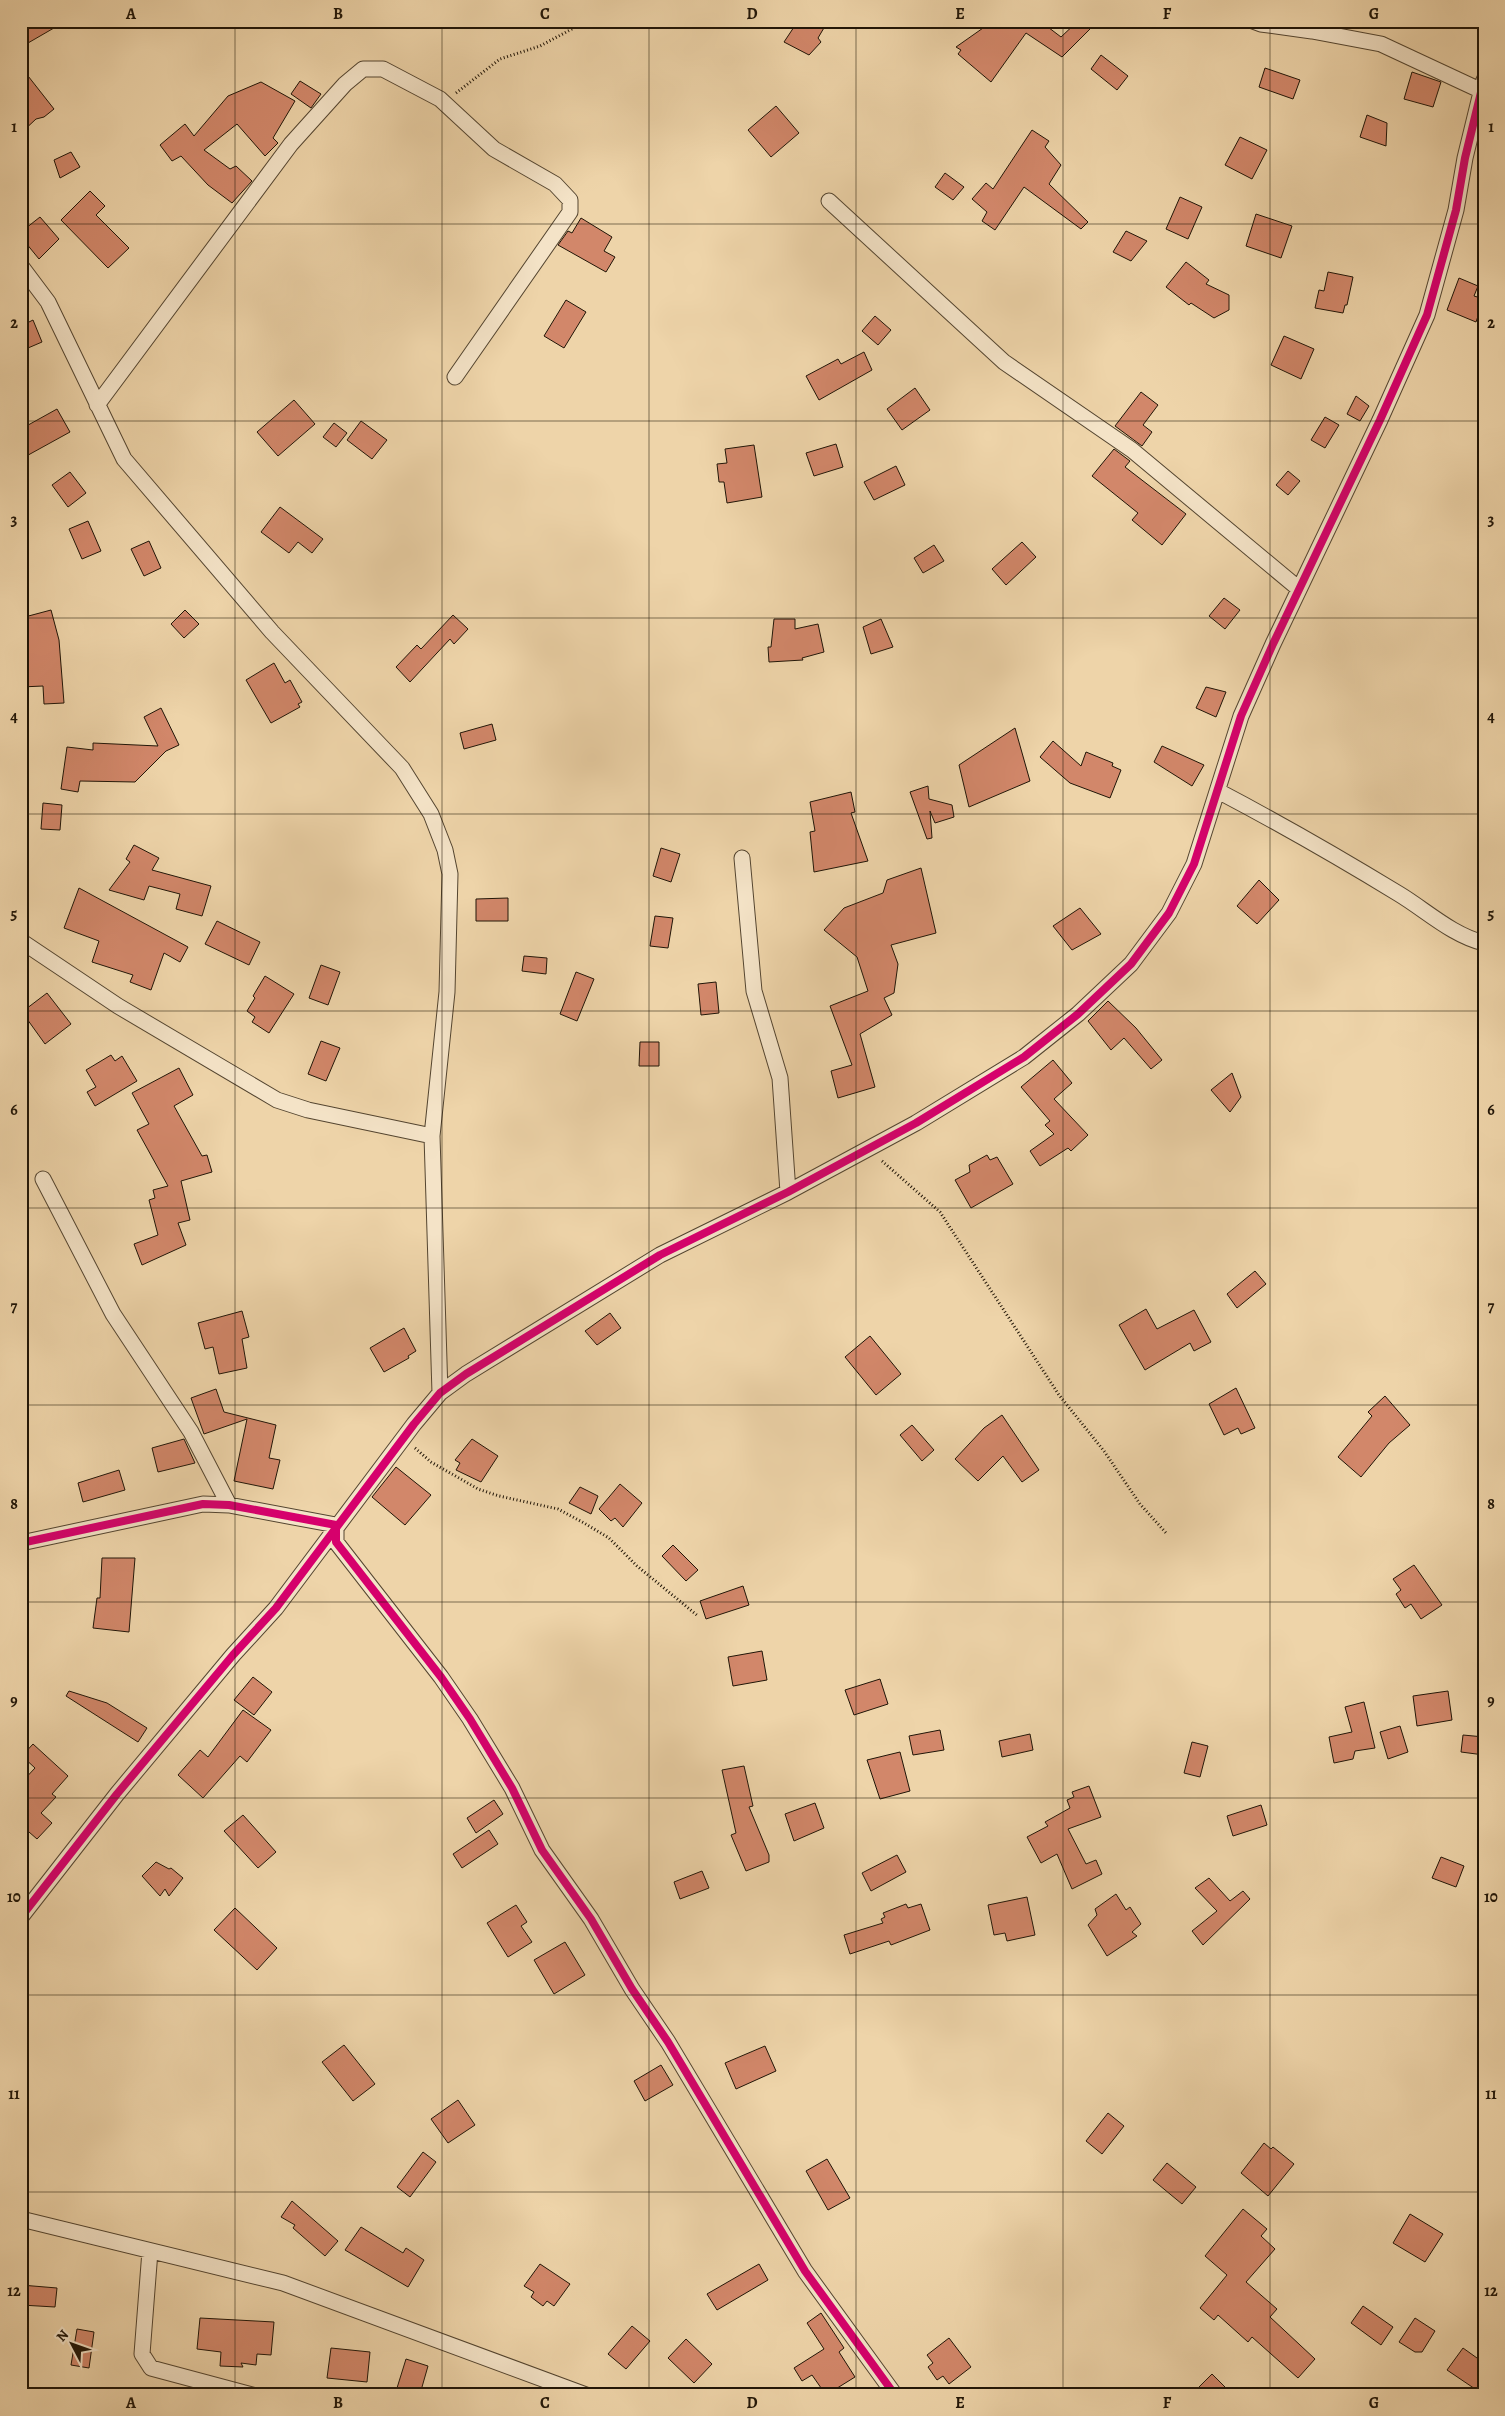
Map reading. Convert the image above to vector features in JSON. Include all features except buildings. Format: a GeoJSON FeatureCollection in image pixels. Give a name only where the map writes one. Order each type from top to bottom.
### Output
{"type":"FeatureCollection","features":[{"type":"Feature","properties":{"kind":"street"},"geometry":{"type":"LineString","coordinates":[[21,1917],[117,1794],[276,1608],[336,1525],[440,1393],[466,1374],[660,1255],[788,1192],[916,1124],[1024,1057],[1078,1014],[1131,964],[1169,913],[1194,864],[1241,716],[1299,588],[1380,420],[1427,315],[1456,210],[1464,158],[1483,88],[1381,44],[1261,24],[1253,21]]}},
{"type":"Feature","properties":{"kind":"street"},"geometry":{"type":"LineString","coordinates":[[97,405],[291,144],[345,84],[363,69],[383,69],[440,99],[494,148],[555,184],[570,200],[570,212],[455,377]]}},
{"type":"Feature","properties":{"kind":"street"},"geometry":{"type":"LineString","coordinates":[[829,201],[1004,362],[1132,450],[1299,588]]}},
{"type":"Feature","properties":{"kind":"street"},"geometry":{"type":"LineString","coordinates":[[21,266],[48,302],[124,459],[272,632],[402,768],[431,814],[445,850],[450,874],[447,992],[432,1136],[440,1393]]}},
{"type":"Feature","properties":{"kind":"street"},"geometry":{"type":"LineString","coordinates":[[1218,791],[1268,817],[1399,894],[1465,938],[1484,943]]}},
{"type":"Feature","properties":{"kind":"street"},"geometry":{"type":"LineString","coordinates":[[742,858],[754,991],[780,1078],[788,1192]]}},
{"type":"Feature","properties":{"kind":"street"},"geometry":{"type":"LineString","coordinates":[[21,941],[118,1006],[277,1100],[308,1110],[432,1136]]}},
{"type":"Feature","properties":{"kind":"street"},"geometry":{"type":"LineString","coordinates":[[43,1179],[113,1314],[191,1432],[229,1505]]}},
{"type":"Feature","properties":{"kind":"street"},"geometry":{"type":"LineString","coordinates":[[21,1543],[203,1504],[229,1505],[336,1525]]}},
{"type":"Feature","properties":{"kind":"street"},"geometry":{"type":"LineString","coordinates":[[336,1525],[336,1542],[442,1677],[470,1719],[512,1788],[542,1850],[591,1919],[632,1989],[668,2042],[805,2271],[895,2395]]}},
{"type":"Feature","properties":{"kind":"street"},"geometry":{"type":"LineString","coordinates":[[21,2219],[283,2283],[586,2395]]}},
{"type":"Feature","properties":{"kind":"street"},"geometry":{"type":"LineString","coordinates":[[150,2251],[142,2354],[151,2368],[252,2395]]}},
{"type":"Feature","properties":{"kind":"path"},"geometry":{"type":"LineString","coordinates":[[445,104],[461,87],[500,58],[540,46],[587,21]]}},
{"type":"Feature","properties":{"kind":"path"},"geometry":{"type":"LineString","coordinates":[[870,1148],[890,1171],[917,1190],[940,1212],[1059,1395],[1104,1451],[1140,1504],[1166,1534]]}},
{"type":"Feature","properties":{"kind":"path"},"geometry":{"type":"LineString","coordinates":[[402,1439],[431,1462],[478,1489],[499,1496],[558,1508],[584,1523],[609,1538],[649,1577],[698,1616]]}},
{"type":"Feature","properties":{"kind":"cycle path"},"geometry":{"type":"LineString","coordinates":[[21,1917],[117,1794],[233,1655],[276,1608],[414,1424],[440,1393],[466,1374],[660,1255],[788,1192],[916,1123],[1024,1057],[1078,1014],[1131,964],[1169,913],[1194,864],[1241,716],[1273,644],[1380,420],[1427,315],[1456,210],[1465,158],[1484,80]]}},
{"type":"Feature","properties":{"kind":"cycle path"},"geometry":{"type":"LineString","coordinates":[[21,1543],[203,1504],[229,1505],[336,1525],[336,1542],[441,1677],[470,1719],[512,1788],[542,1850],[591,1919],[632,1989],[668,2042],[805,2271],[895,2395]]}}]}
